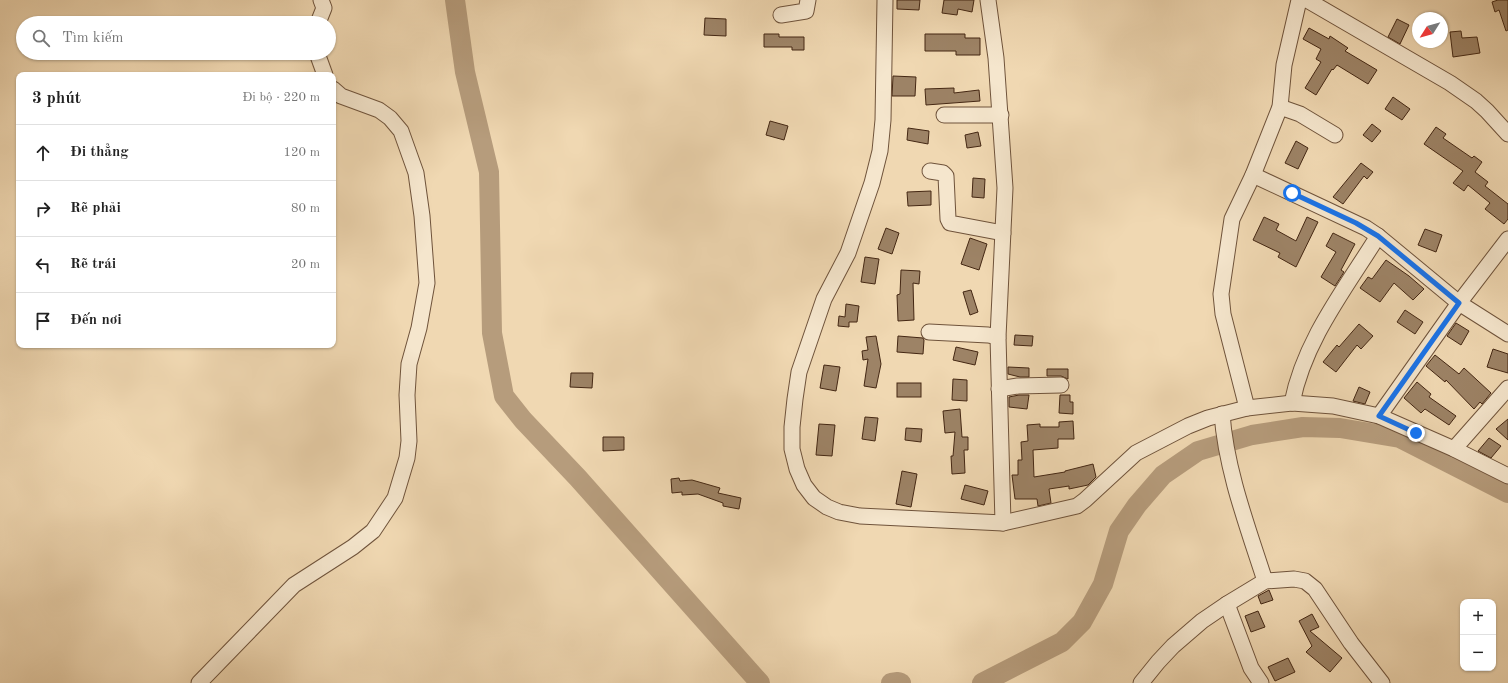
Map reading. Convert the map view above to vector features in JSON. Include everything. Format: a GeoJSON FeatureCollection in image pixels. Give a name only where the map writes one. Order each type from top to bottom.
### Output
{"type":"FeatureCollection","features":[{"type":"Feature","properties":{"kind":"street"},"geometry":{"type":"LineString","coordinates":[[321,0],[324,8],[321,16]]}},
{"type":"Feature","properties":{"kind":"street"},"geometry":{"type":"LineString","coordinates":[[781,15],[806,11],[808,0]]}},
{"type":"Feature","properties":{"kind":"street"},"geometry":{"type":"LineString","coordinates":[[885,0],[883,120],[880,151],[872,182],[848,253],[824,299],[800,372],[795,399],[792,427],[792,449],[797,469],[804,485],[814,498],[827,507],[839,512],[860,516],[1003,523],[1077,506],[1141,450],[1192,424],[1222,414],[1247,408],[1292,403],[1333,406],[1379,416],[1454,449],[1508,476]]}},
{"type":"Feature","properties":{"kind":"street"},"geometry":{"type":"LineString","coordinates":[[988,0],[996,58],[1005,188],[998,337],[1003,523]]}},
{"type":"Feature","properties":{"kind":"street"},"geometry":{"type":"LineString","coordinates":[[1247,408],[1223,314],[1221,294],[1232,219],[1253,175],[1280,107],[1284,65],[1299,0]]}},
{"type":"Feature","properties":{"kind":"street"},"geometry":{"type":"LineString","coordinates":[[1307,0],[1450,83],[1476,101],[1508,134]]}},
{"type":"Feature","properties":{"kind":"street"},"geometry":{"type":"LineString","coordinates":[[319,60],[324,72]]}},
{"type":"Feature","properties":{"kind":"street"},"geometry":{"type":"LineString","coordinates":[[199,683],[294,585],[353,547],[373,530],[395,498],[407,458],[409,441],[407,395],[409,364],[419,328],[427,283],[422,216],[416,173],[401,131],[390,118],[379,110],[341,96],[336,92]]}},
{"type":"Feature","properties":{"kind":"street"},"geometry":{"type":"LineString","coordinates":[[1280,107],[1300,114],[1335,135]]}},
{"type":"Feature","properties":{"kind":"street"},"geometry":{"type":"LineString","coordinates":[[944,115],[1001,115]]}},
{"type":"Feature","properties":{"kind":"street"},"geometry":{"type":"LineString","coordinates":[[930,171],[943,173],[946,176],[948,219],[950,223],[1003,233]]}},
{"type":"Feature","properties":{"kind":"street"},"geometry":{"type":"LineString","coordinates":[[1253,175],[1356,223],[1378,236],[1459,303],[1508,334]]}},
{"type":"Feature","properties":{"kind":"street"},"geometry":{"type":"LineString","coordinates":[[1292,403],[1301,368],[1313,342],[1378,236]]}},
{"type":"Feature","properties":{"kind":"street"},"geometry":{"type":"LineString","coordinates":[[1379,416],[1459,303],[1508,239]]}},
{"type":"Feature","properties":{"kind":"street"},"geometry":{"type":"LineString","coordinates":[[929,332],[988,335],[998,337]]}},
{"type":"Feature","properties":{"kind":"street"},"geometry":{"type":"LineString","coordinates":[[999,389],[1018,386],[1061,385]]}},
{"type":"Feature","properties":{"kind":"street"},"geometry":{"type":"LineString","coordinates":[[1454,449],[1508,388]]}},
{"type":"Feature","properties":{"kind":"street"},"geometry":{"type":"LineString","coordinates":[[1222,414],[1225,443],[1244,516],[1265,581]]}},
{"type":"Feature","properties":{"kind":"street"},"geometry":{"type":"LineString","coordinates":[[1141,683],[1173,646],[1202,621],[1227,604],[1265,581],[1294,579],[1305,581],[1315,588],[1358,653],[1382,683]]}},
{"type":"Feature","properties":{"kind":"street"},"geometry":{"type":"LineString","coordinates":[[1227,604],[1251,668],[1261,683]]}},
{"type":"Feature","properties":{"kind":"building"},"geometry":{"type":"Polygon","coordinates":[[[897,0],[920,0],[919,10],[897,9],[897,0]]]}},
{"type":"Feature","properties":{"kind":"building"},"geometry":{"type":"Polygon","coordinates":[[[944,0],[974,0],[972,12],[958,9],[957,15],[942,13],[944,0]]]}},
{"type":"Feature","properties":{"kind":"building"},"geometry":{"type":"Polygon","coordinates":[[[1498,0],[1508,0],[1508,30],[1506,31],[1499,10],[1495,12],[1492,2],[1498,0]]]}},
{"type":"Feature","properties":{"kind":"building"},"geometry":{"type":"Polygon","coordinates":[[[705,18],[726,19],[726,36],[704,35],[705,18]]]}},
{"type":"Feature","properties":{"kind":"building"},"geometry":{"type":"Polygon","coordinates":[[[1397,19],[1409,25],[1400,44],[1388,37],[1397,19]]]}},
{"type":"Feature","properties":{"kind":"building"},"geometry":{"type":"Polygon","coordinates":[[[1309,28],[1329,39],[1330,36],[1348,48],[1345,51],[1377,70],[1368,84],[1337,65],[1333,70],[1332,69],[1316,95],[1305,88],[1321,62],[1316,59],[1321,49],[1303,39],[1309,28]]]}},
{"type":"Feature","properties":{"kind":"building"},"geometry":{"type":"Polygon","coordinates":[[[1461,31],[1462,38],[1477,37],[1480,53],[1453,57],[1450,32],[1461,31]]]}},
{"type":"Feature","properties":{"kind":"building"},"geometry":{"type":"Polygon","coordinates":[[[764,34],[779,34],[779,37],[804,37],[804,50],[792,50],[792,47],[764,47],[764,34]]]}},
{"type":"Feature","properties":{"kind":"building"},"geometry":{"type":"Polygon","coordinates":[[[925,34],[965,34],[965,38],[980,38],[980,55],[956,55],[956,51],[925,51],[925,34]]]}},
{"type":"Feature","properties":{"kind":"building"},"geometry":{"type":"Polygon","coordinates":[[[893,76],[916,77],[915,96],[892,96],[893,76]]]}},
{"type":"Feature","properties":{"kind":"building"},"geometry":{"type":"Polygon","coordinates":[[[954,88],[954,93],[979,90],[980,101],[926,105],[925,89],[954,88]]]}},
{"type":"Feature","properties":{"kind":"building"},"geometry":{"type":"Polygon","coordinates":[[[1393,97],[1410,109],[1402,120],[1385,109],[1393,97]]]}},
{"type":"Feature","properties":{"kind":"building"},"geometry":{"type":"Polygon","coordinates":[[[770,121],[788,126],[784,140],[766,135],[770,121]]]}},
{"type":"Feature","properties":{"kind":"building"},"geometry":{"type":"Polygon","coordinates":[[[1372,124],[1381,131],[1372,142],[1363,135],[1372,124]]]}},
{"type":"Feature","properties":{"kind":"building"},"geometry":{"type":"Polygon","coordinates":[[[1436,127],[1446,134],[1443,138],[1472,158],[1474,156],[1482,162],[1475,172],[1488,182],[1485,186],[1508,204],[1508,219],[1504,224],[1485,209],[1490,203],[1468,185],[1464,191],[1453,183],[1463,171],[1424,144],[1436,127]]]}},
{"type":"Feature","properties":{"kind":"building"},"geometry":{"type":"Polygon","coordinates":[[[908,128],[929,131],[928,144],[907,140],[908,128]]]}},
{"type":"Feature","properties":{"kind":"building"},"geometry":{"type":"Polygon","coordinates":[[[978,132],[981,146],[967,148],[965,135],[978,132]]]}},
{"type":"Feature","properties":{"kind":"building"},"geometry":{"type":"Polygon","coordinates":[[[1296,141],[1308,148],[1298,169],[1285,163],[1296,141]]]}},
{"type":"Feature","properties":{"kind":"building"},"geometry":{"type":"Polygon","coordinates":[[[1361,163],[1373,172],[1367,179],[1364,176],[1343,204],[1333,197],[1361,163]]]}},
{"type":"Feature","properties":{"kind":"building"},"geometry":{"type":"Polygon","coordinates":[[[973,178],[985,179],[984,198],[972,197],[973,178]]]}},
{"type":"Feature","properties":{"kind":"building"},"geometry":{"type":"Polygon","coordinates":[[[931,191],[931,205],[908,206],[907,192],[931,191]]]}},
{"type":"Feature","properties":{"kind":"building"},"geometry":{"type":"Polygon","coordinates":[[[1264,217],[1279,224],[1276,230],[1296,241],[1307,217],[1318,222],[1296,267],[1278,257],[1280,253],[1253,240],[1264,217]]]}},
{"type":"Feature","properties":{"kind":"building"},"geometry":{"type":"Polygon","coordinates":[[[886,228],[899,233],[892,254],[878,249],[886,228]]]}},
{"type":"Feature","properties":{"kind":"building"},"geometry":{"type":"Polygon","coordinates":[[[1425,229],[1442,235],[1436,252],[1418,245],[1425,229]]]}},
{"type":"Feature","properties":{"kind":"building"},"geometry":{"type":"Polygon","coordinates":[[[1333,233],[1355,244],[1341,270],[1344,272],[1335,286],[1321,277],[1336,252],[1326,246],[1333,233]]]}},
{"type":"Feature","properties":{"kind":"building"},"geometry":{"type":"Polygon","coordinates":[[[970,238],[987,244],[979,270],[961,264],[970,238]]]}},
{"type":"Feature","properties":{"kind":"building"},"geometry":{"type":"Polygon","coordinates":[[[865,257],[879,259],[875,284],[861,282],[865,257]]]}},
{"type":"Feature","properties":{"kind":"building"},"geometry":{"type":"Polygon","coordinates":[[[1386,260],[1409,276],[1424,289],[1413,300],[1394,283],[1380,302],[1360,288],[1368,277],[1372,279],[1386,260]]]}},
{"type":"Feature","properties":{"kind":"building"},"geometry":{"type":"Polygon","coordinates":[[[901,270],[920,271],[919,284],[913,283],[914,320],[898,321],[897,295],[900,294],[901,270]]]}},
{"type":"Feature","properties":{"kind":"building"},"geometry":{"type":"Polygon","coordinates":[[[971,290],[978,312],[970,315],[963,292],[971,290]]]}},
{"type":"Feature","properties":{"kind":"building"},"geometry":{"type":"Polygon","coordinates":[[[846,304],[859,306],[857,322],[849,322],[849,327],[838,326],[839,316],[845,317],[846,304]]]}},
{"type":"Feature","properties":{"kind":"building"},"geometry":{"type":"Polygon","coordinates":[[[1405,310],[1423,322],[1415,334],[1397,322],[1405,310]]]}},
{"type":"Feature","properties":{"kind":"building"},"geometry":{"type":"Polygon","coordinates":[[[1456,323],[1469,331],[1461,345],[1447,336],[1456,323]]]}},
{"type":"Feature","properties":{"kind":"building"},"geometry":{"type":"Polygon","coordinates":[[[1359,324],[1373,336],[1361,349],[1357,345],[1336,372],[1323,362],[1337,345],[1339,347],[1359,324]]]}},
{"type":"Feature","properties":{"kind":"building"},"geometry":{"type":"Polygon","coordinates":[[[1015,335],[1033,336],[1032,346],[1014,345],[1015,335]]]}},
{"type":"Feature","properties":{"kind":"building"},"geometry":{"type":"Polygon","coordinates":[[[876,336],[881,364],[876,388],[864,386],[868,359],[863,360],[862,351],[868,350],[866,337],[876,336]]]}},
{"type":"Feature","properties":{"kind":"building"},"geometry":{"type":"Polygon","coordinates":[[[898,336],[923,338],[923,354],[897,352],[898,336]]]}},
{"type":"Feature","properties":{"kind":"building"},"geometry":{"type":"Polygon","coordinates":[[[956,347],[978,352],[975,365],[953,360],[956,347]]]}},
{"type":"Feature","properties":{"kind":"building"},"geometry":{"type":"Polygon","coordinates":[[[1493,349],[1508,354],[1508,373],[1487,367],[1493,349]]]}},
{"type":"Feature","properties":{"kind":"building"},"geometry":{"type":"Polygon","coordinates":[[[1435,355],[1459,374],[1464,368],[1491,393],[1482,404],[1480,402],[1474,409],[1446,380],[1445,382],[1426,366],[1435,355]]]}},
{"type":"Feature","properties":{"kind":"building"},"geometry":{"type":"Polygon","coordinates":[[[824,365],[840,367],[836,391],[820,388],[824,365]]]}},
{"type":"Feature","properties":{"kind":"building"},"geometry":{"type":"Polygon","coordinates":[[[1008,367],[1029,368],[1029,377],[1020,377],[1008,374],[1008,367]]]}},
{"type":"Feature","properties":{"kind":"building"},"geometry":{"type":"Polygon","coordinates":[[[1047,369],[1068,369],[1068,379],[1061,376],[1047,376],[1047,369]]]}},
{"type":"Feature","properties":{"kind":"building"},"geometry":{"type":"Polygon","coordinates":[[[571,373],[593,373],[592,388],[570,387],[571,373]]]}},
{"type":"Feature","properties":{"kind":"building"},"geometry":{"type":"Polygon","coordinates":[[[953,379],[967,380],[967,401],[952,400],[953,379]]]}},
{"type":"Feature","properties":{"kind":"building"},"geometry":{"type":"Polygon","coordinates":[[[1417,382],[1431,394],[1429,397],[1456,416],[1449,425],[1425,409],[1421,413],[1404,398],[1417,382]]]}},
{"type":"Feature","properties":{"kind":"building"},"geometry":{"type":"Polygon","coordinates":[[[897,383],[921,383],[921,397],[897,397],[897,383]]]}},
{"type":"Feature","properties":{"kind":"building"},"geometry":{"type":"Polygon","coordinates":[[[1359,387],[1370,392],[1365,404],[1353,401],[1359,387]]]}},
{"type":"Feature","properties":{"kind":"building"},"geometry":{"type":"Polygon","coordinates":[[[1029,395],[1027,409],[1009,407],[1009,397],[1029,395]]]}},
{"type":"Feature","properties":{"kind":"building"},"geometry":{"type":"Polygon","coordinates":[[[1060,395],[1070,395],[1070,402],[1073,402],[1073,414],[1059,413],[1060,395]]]}},
{"type":"Feature","properties":{"kind":"building"},"geometry":{"type":"Polygon","coordinates":[[[960,409],[962,437],[968,437],[968,450],[964,450],[965,473],[952,474],[951,456],[953,456],[955,432],[945,433],[943,411],[960,409]]]}},
{"type":"Feature","properties":{"kind":"building"},"geometry":{"type":"Polygon","coordinates":[[[865,417],[878,418],[875,441],[862,439],[865,417]]]}},
{"type":"Feature","properties":{"kind":"building"},"geometry":{"type":"Polygon","coordinates":[[[1508,419],[1508,440],[1496,429],[1508,419]]]}},
{"type":"Feature","properties":{"kind":"building"},"geometry":{"type":"Polygon","coordinates":[[[1073,421],[1074,439],[1058,439],[1058,448],[1033,450],[1034,477],[1065,472],[1093,464],[1096,477],[1088,485],[1069,489],[1069,486],[1049,489],[1051,503],[1038,506],[1037,499],[1015,499],[1012,475],[1018,475],[1018,460],[1022,460],[1021,442],[1028,441],[1027,425],[1040,424],[1040,427],[1059,427],[1059,422],[1073,421]]]}},
{"type":"Feature","properties":{"kind":"building"},"geometry":{"type":"Polygon","coordinates":[[[819,424],[835,425],[832,456],[816,455],[819,424]]]}},
{"type":"Feature","properties":{"kind":"building"},"geometry":{"type":"Polygon","coordinates":[[[906,428],[922,429],[921,442],[905,440],[906,428]]]}},
{"type":"Feature","properties":{"kind":"building"},"geometry":{"type":"Polygon","coordinates":[[[603,437],[624,437],[624,450],[603,451],[603,437]]]}},
{"type":"Feature","properties":{"kind":"building"},"geometry":{"type":"Polygon","coordinates":[[[1489,438],[1501,446],[1491,458],[1478,451],[1489,438]]]}},
{"type":"Feature","properties":{"kind":"building"},"geometry":{"type":"Polygon","coordinates":[[[902,471],[917,474],[911,507],[896,504],[902,471]]]}},
{"type":"Feature","properties":{"kind":"building"},"geometry":{"type":"Polygon","coordinates":[[[679,478],[680,481],[692,480],[720,488],[718,493],[741,498],[739,509],[723,506],[723,503],[698,494],[682,495],[682,492],[672,493],[671,479],[679,478]]]}},
{"type":"Feature","properties":{"kind":"building"},"geometry":{"type":"Polygon","coordinates":[[[965,485],[988,491],[984,505],[961,499],[965,485]]]}},
{"type":"Feature","properties":{"kind":"building"},"geometry":{"type":"Polygon","coordinates":[[[1269,590],[1273,600],[1261,604],[1258,596],[1269,590]]]}},
{"type":"Feature","properties":{"kind":"building"},"geometry":{"type":"Polygon","coordinates":[[[1258,611],[1265,627],[1251,632],[1245,616],[1258,611]]]}},
{"type":"Feature","properties":{"kind":"building"},"geometry":{"type":"Polygon","coordinates":[[[1312,614],[1319,627],[1310,631],[1342,658],[1330,672],[1306,652],[1312,646],[1299,621],[1312,614]]]}},
{"type":"Feature","properties":{"kind":"building"},"geometry":{"type":"Polygon","coordinates":[[[1288,658],[1295,672],[1275,681],[1268,667],[1288,658]]]}},
{"type":"Feature","properties":{"kind":"waterway"},"geometry":{"type":"LineString","coordinates":[[455,0],[465,72],[489,172],[492,333],[504,396],[523,420],[578,478],[760,683]]}},
{"type":"Feature","properties":{"kind":"waterway"},"geometry":{"type":"LineString","coordinates":[[982,683],[1062,642],[1082,622],[1103,584],[1119,531],[1137,505],[1163,475],[1198,451],[1252,435],[1303,427],[1340,428],[1400,438],[1508,493]]}},
{"type":"Feature","properties":{"kind":"waterway"},"geometry":{"type":"LineString","coordinates":[[891,683],[901,683]]}},
{"type":"Feature","properties":{"kind":"route"},"geometry":{"type":"LineString","coordinates":[[1292,193],[1366,228],[1378,236],[1459,303],[1379,416],[1416,433]]}}]}
